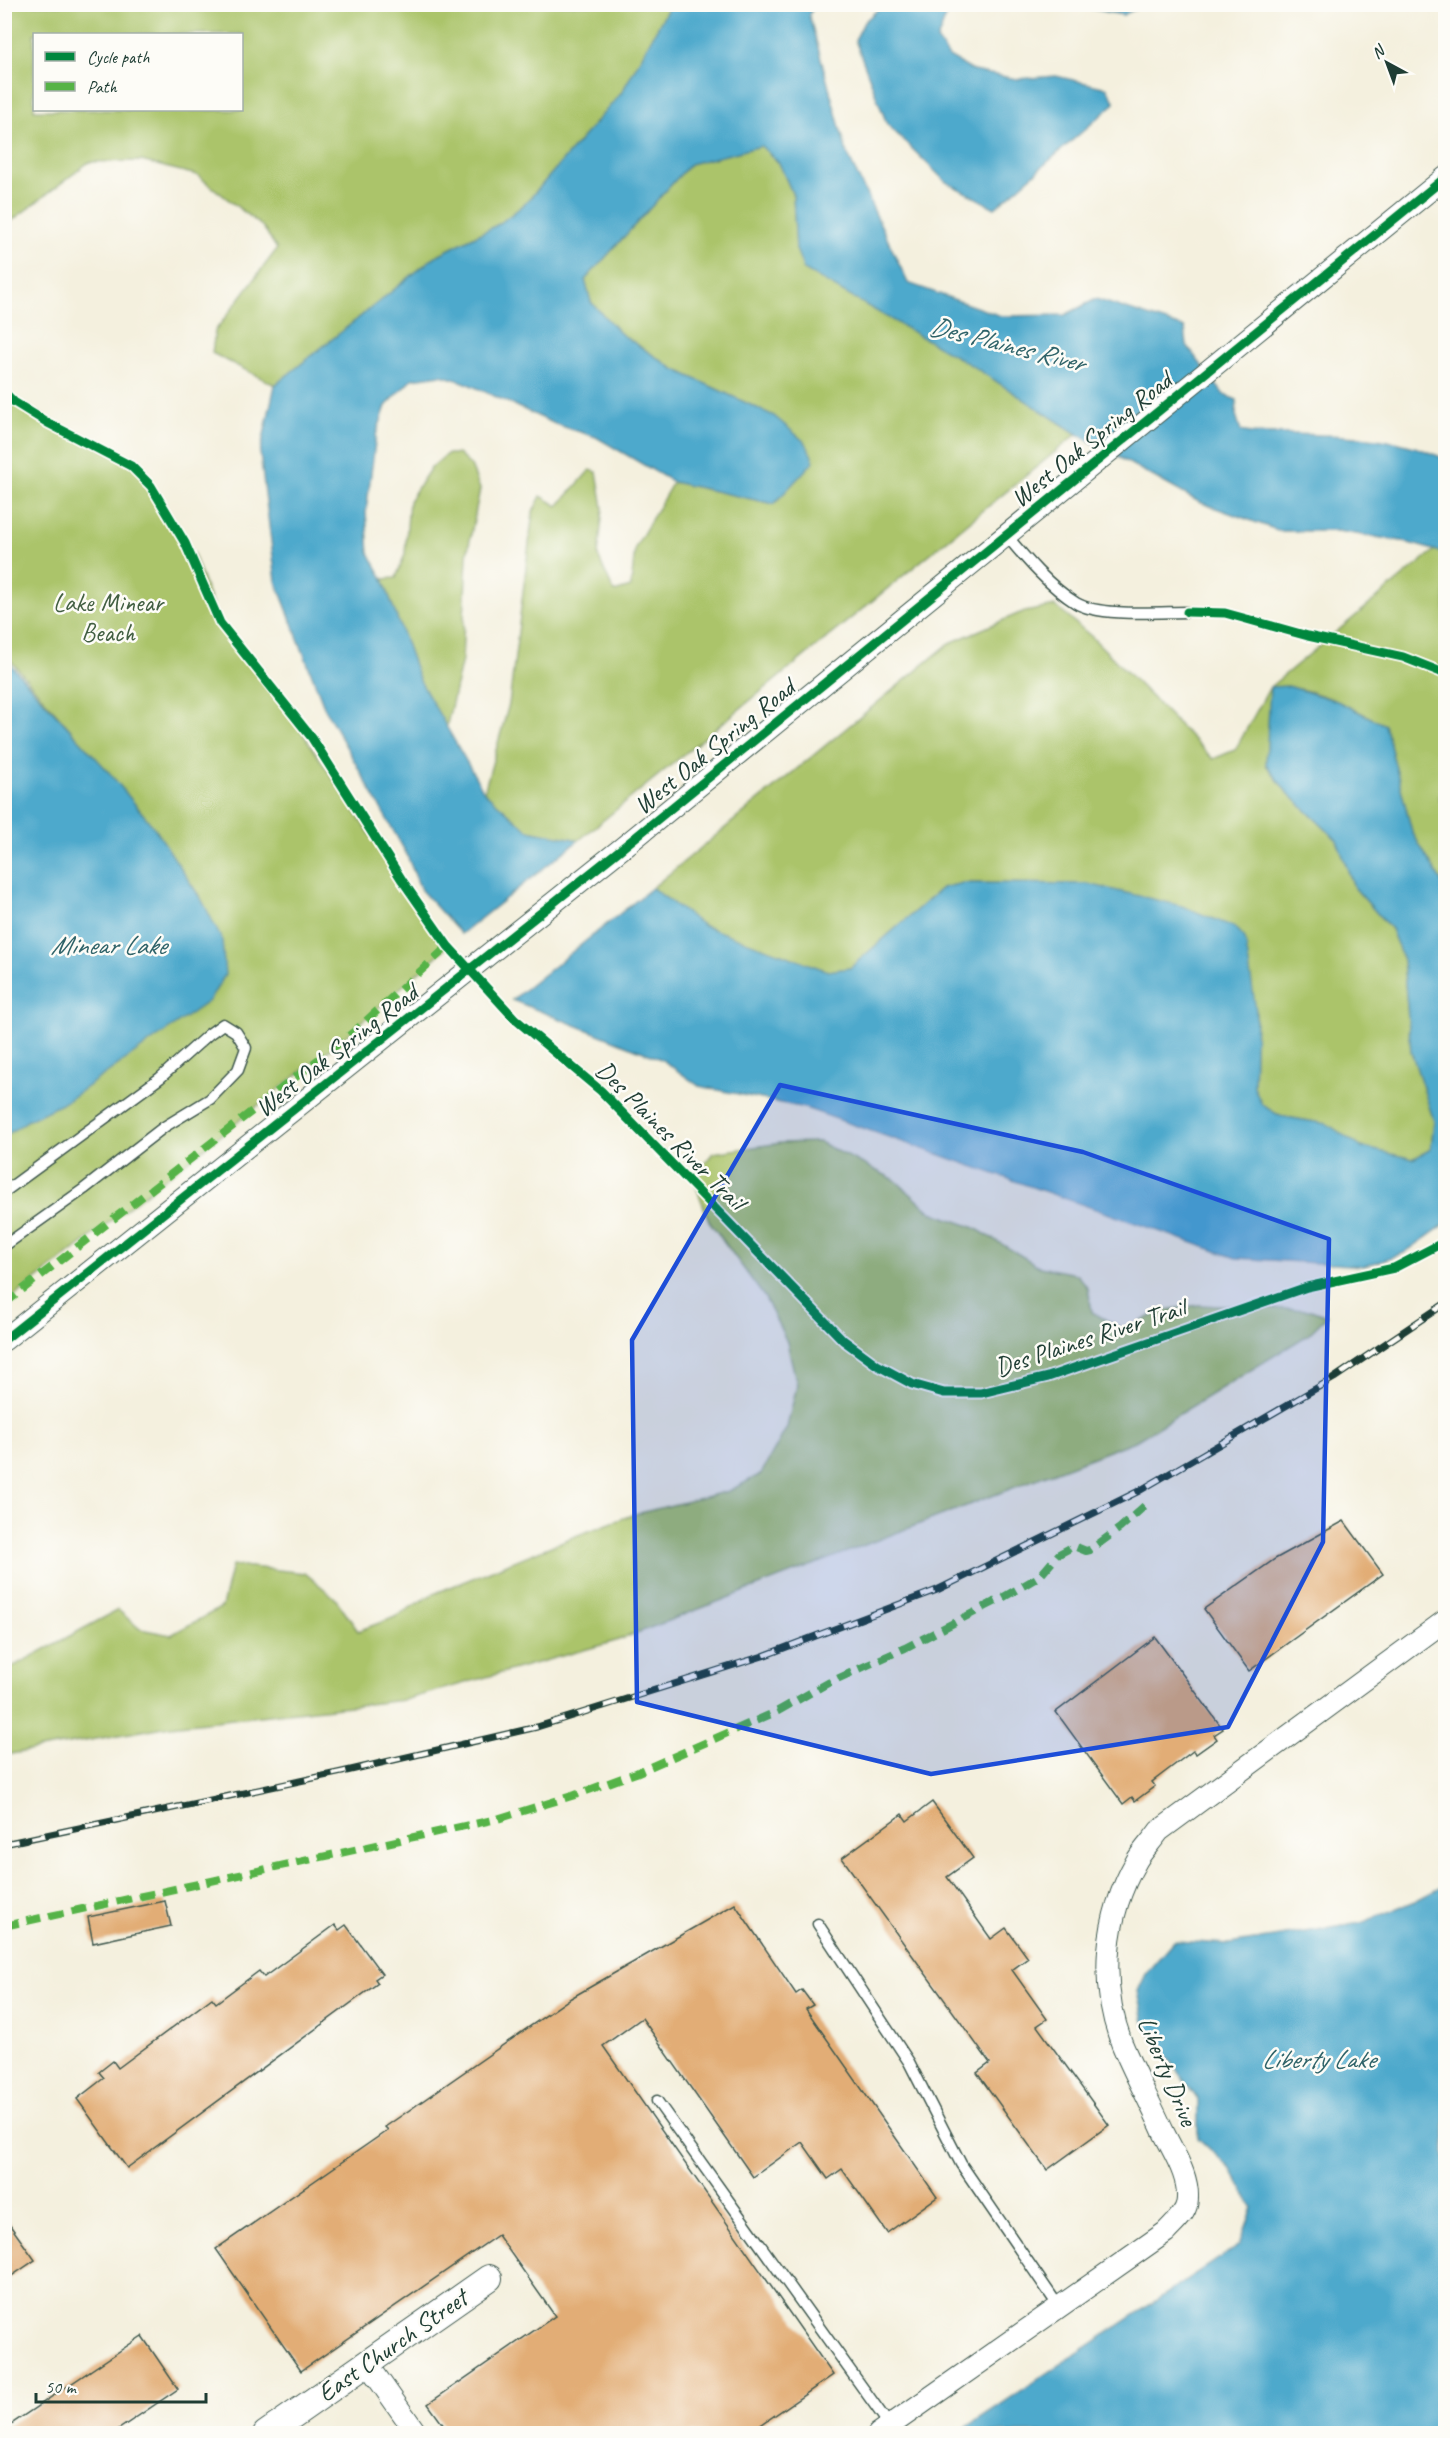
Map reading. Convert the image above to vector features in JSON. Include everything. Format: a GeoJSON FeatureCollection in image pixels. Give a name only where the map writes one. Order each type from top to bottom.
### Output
{"type":"FeatureCollection","features":[{"type":"Feature","properties":{"kind":"street","name":"West Oak Spring Road"},"geometry":{"type":"LineString","coordinates":[[4,1340],[469,971],[1446,177]]}},
{"type":"Feature","properties":{"kind":"street","name":"Liberty Drive"},"geometry":{"type":"LineString","coordinates":[[884,2430],[1166,2232],[1178,2220],[1187,2204],[1184,2175],[1122,2044],[1112,2007],[1106,1967],[1110,1931],[1120,1894],[1137,1859],[1159,1831],[1446,1620]]}},
{"type":"Feature","properties":{"kind":"street","name":"East Church Street"},"geometry":{"type":"LineString","coordinates":[[266,2433],[489,2278]]}},
{"type":"Feature","properties":{"kind":"street"},"geometry":{"type":"LineString","coordinates":[[367,2362],[417,2433]]}},
{"type":"Feature","properties":{"kind":"lane"},"geometry":{"type":"LineString","coordinates":[[1006,535],[1026,558],[1078,604],[1117,613],[1187,612]]}},
{"type":"Feature","properties":{"kind":"lane"},"geometry":{"type":"LineString","coordinates":[[4,1192],[160,1077],[209,1034],[224,1024],[236,1032],[246,1048],[238,1070],[210,1099],[165,1127],[4,1246]]}},
{"type":"Feature","properties":{"kind":"lane"},"geometry":{"type":"LineString","coordinates":[[818,1924],[909,2062],[961,2164],[1059,2307]]}},
{"type":"Feature","properties":{"kind":"lane"},"geometry":{"type":"LineString","coordinates":[[657,2101],[884,2430]]}},
{"type":"Feature","properties":{"kind":"highlighted area"},"geometry":{"type":"Polygon","coordinates":[[[780,1085],[1083,1152],[1329,1239],[1323,1542],[1228,1727],[931,1774],[637,1702],[632,1340],[780,1085]]]}},
{"type":"Feature","properties":{"kind":"green space"},"geometry":{"type":"Polygon","coordinates":[[[5,5],[670,5],[622,92],[526,203],[499,224],[436,256],[275,385],[212,353],[215,331],[277,249],[263,227],[197,175],[141,161],[89,162],[5,226],[5,5]]]}},
{"type":"Feature","properties":{"kind":"green space"},"geometry":{"type":"Polygon","coordinates":[[[761,146],[779,163],[793,195],[796,249],[1077,434],[579,840],[528,830],[484,792],[509,704],[533,512],[541,496],[558,506],[590,470],[597,472],[603,508],[598,556],[614,592],[631,587],[635,548],[673,482],[774,504],[774,416],[674,369],[621,334],[591,302],[585,280],[690,164],[761,146]]]}},
{"type":"Feature","properties":{"kind":"green space","name":"Lake Minear Beach"},"geometry":{"type":"Polygon","coordinates":[[[4,392],[10,398],[141,470],[194,555],[220,628],[298,726],[446,948],[338,1043],[5,1304],[5,1120],[220,941],[201,898],[139,809],[11,661],[4,644],[4,392]]]}},
{"type":"Feature","properties":{"kind":"green space"},"geometry":{"type":"Polygon","coordinates":[[[447,454],[458,454],[471,466],[480,489],[467,555],[462,660],[446,729],[419,679],[383,579],[396,578],[405,554],[409,501],[430,469],[447,454]]]}},
{"type":"Feature","properties":{"kind":"green space"},"geometry":{"type":"Polygon","coordinates":[[[1435,550],[1445,553],[1446,785],[1439,797],[1445,814],[1445,888],[1412,832],[1385,725],[1344,704],[1315,693],[1301,689],[1271,687],[1266,765],[1286,791],[1337,840],[1354,887],[1391,929],[1403,960],[1411,1051],[1434,1121],[1431,1149],[1413,1159],[1361,1147],[1327,1124],[1280,1116],[1261,1105],[1254,1087],[1256,1011],[1088,884],[963,883],[942,888],[850,968],[828,971],[704,926],[652,888],[950,643],[1020,613],[1055,606],[1092,637],[1213,759],[1235,750],[1270,687],[1435,550]]]}},
{"type":"Feature","properties":{"kind":"green space"},"geometry":{"type":"Polygon","coordinates":[[[819,1142],[895,1180],[931,1212],[975,1228],[1040,1267],[1076,1274],[1088,1288],[1092,1312],[1124,1330],[1162,1311],[1198,1305],[1311,1310],[1327,1316],[1308,1335],[1137,1440],[616,1641],[404,1700],[170,1726],[5,1755],[5,1673],[10,1668],[118,1610],[140,1629],[171,1635],[222,1607],[232,1565],[305,1573],[335,1598],[358,1631],[395,1617],[431,1595],[578,1535],[632,1515],[729,1491],[761,1474],[787,1427],[797,1385],[787,1342],[765,1298],[709,1221],[693,1178],[713,1153],[781,1143],[819,1142]]]}},
{"type":"Feature","properties":{"kind":"water"},"geometry":{"type":"Polygon","coordinates":[[[884,4],[960,5],[947,14],[937,40],[949,57],[973,71],[1017,79],[1056,76],[1107,88],[1115,103],[995,208],[946,182],[887,124],[855,40],[864,22],[884,4]]]}},
{"type":"Feature","properties":{"kind":"water","name":"Des Plaines River"},"geometry":{"type":"Polygon","coordinates":[[[670,5],[815,5],[809,15],[847,153],[908,283],[1001,316],[1065,315],[1096,299],[1185,328],[1187,346],[1224,395],[1237,400],[1236,415],[1241,431],[1260,434],[1370,438],[1408,445],[1445,459],[1445,553],[1401,541],[1337,531],[1280,531],[1199,502],[1077,434],[971,365],[804,270],[796,249],[793,195],[779,163],[761,146],[690,164],[585,280],[591,302],[621,334],[674,369],[774,416],[806,443],[814,461],[774,504],[673,482],[596,437],[555,424],[464,382],[441,375],[412,379],[386,406],[376,435],[366,512],[369,553],[383,579],[419,679],[484,792],[528,830],[579,840],[461,934],[421,890],[406,853],[325,709],[276,581],[260,453],[275,385],[436,256],[499,224],[526,203],[622,92],[670,5]]]}},
{"type":"Feature","properties":{"kind":"water"},"geometry":{"type":"Polygon","coordinates":[[[1072,5],[1144,5],[1123,15],[1072,5]]]}},
{"type":"Feature","properties":{"kind":"water","name":"Minear Lake"},"geometry":{"type":"Polygon","coordinates":[[[4,651],[9,663],[108,771],[156,830],[204,904],[222,940],[225,975],[209,1001],[65,1102],[27,1121],[5,1136],[4,651]]]}},
{"type":"Feature","properties":{"kind":"water"},"geometry":{"type":"Polygon","coordinates":[[[1288,686],[1337,701],[1385,725],[1412,832],[1445,888],[1445,1224],[1404,1253],[1365,1266],[1236,1258],[805,1108],[699,1086],[661,1059],[512,1000],[652,888],[704,926],[828,971],[850,968],[942,888],[963,883],[1088,884],[1182,906],[1236,928],[1245,938],[1256,1011],[1254,1087],[1262,1105],[1280,1116],[1327,1124],[1361,1147],[1413,1159],[1431,1149],[1434,1121],[1411,1051],[1403,960],[1391,929],[1354,887],[1337,840],[1286,791],[1266,764],[1270,687],[1288,686]]]}},
{"type":"Feature","properties":{"kind":"water","name":"Liberty Lake"},"geometry":{"type":"Polygon","coordinates":[[[1445,1885],[1445,2433],[958,2433],[1239,2245],[1253,2208],[1230,2168],[1198,2138],[1198,2100],[1145,2026],[1138,1991],[1147,1972],[1174,1941],[1229,1944],[1361,1923],[1413,1902],[1445,1885]]]}},
{"type":"Feature","properties":{"kind":"building"},"geometry":{"type":"Polygon","coordinates":[[[1344,1521],[1383,1574],[1249,1671],[1204,1609],[1275,1559],[1344,1521]]]}},
{"type":"Feature","properties":{"kind":"building"},"geometry":{"type":"Polygon","coordinates":[[[1155,1637],[1223,1729],[1214,1735],[1217,1739],[1196,1754],[1193,1751],[1152,1782],[1155,1786],[1135,1801],[1132,1797],[1123,1804],[1056,1712],[1155,1637]]]}},
{"type":"Feature","properties":{"kind":"building"},"geometry":{"type":"Polygon","coordinates":[[[932,1802],[973,1858],[947,1877],[991,1939],[1006,1928],[1028,1958],[1012,1970],[1047,2019],[1037,2026],[1109,2125],[1047,2170],[977,2073],[990,2063],[842,1858],[902,1814],[907,1821],[932,1802]]]}},
{"type":"Feature","properties":{"kind":"building"},"geometry":{"type":"Polygon","coordinates":[[[165,1901],[171,1926],[93,1943],[88,1917],[165,1901]]]}},
{"type":"Feature","properties":{"kind":"building"},"geometry":{"type":"Polygon","coordinates":[[[735,1904],[796,1994],[802,1990],[813,2005],[806,2009],[937,2197],[887,2233],[842,2169],[828,2179],[802,2142],[753,2177],[642,2018],[603,2046],[833,2375],[749,2433],[449,2433],[428,2404],[555,2316],[498,2235],[301,2371],[216,2249],[388,2130],[385,2127],[571,1998],[735,1904]]]}},
{"type":"Feature","properties":{"kind":"building"},"geometry":{"type":"Polygon","coordinates":[[[335,1925],[339,1930],[346,1925],[382,1974],[375,1979],[378,1983],[127,2168],[77,2099],[104,2078],[99,2072],[113,2061],[118,2068],[212,1998],[216,2003],[259,1971],[264,1977],[335,1925]]]}},
{"type":"Feature","properties":{"kind":"building"},"geometry":{"type":"Polygon","coordinates":[[[4,2217],[35,2260],[4,2281],[4,2217]]]}},
{"type":"Feature","properties":{"kind":"building"},"geometry":{"type":"Polygon","coordinates":[[[142,2336],[178,2389],[113,2433],[4,2433],[4,2429],[142,2336]]]}},
{"type":"Feature","properties":{"kind":"railway"},"geometry":{"type":"LineString","coordinates":[[4,1844],[342,1772],[537,1727],[763,1656],[937,1590],[1139,1491],[1334,1378],[1446,1303]]}},
{"type":"Feature","properties":{"kind":"marked path"},"geometry":{"type":"LineString","coordinates":[[4,1304],[355,1031],[448,946]]}},
{"type":"Feature","properties":{"kind":"marked path"},"geometry":{"type":"LineString","coordinates":[[4,1926],[497,1819],[636,1773],[778,1711],[828,1683],[905,1648],[1002,1598],[1040,1576],[1059,1554],[1074,1546],[1086,1551],[1090,1550],[1120,1528],[1150,1501]]}},
{"type":"Feature","properties":{"kind":"cycle path"},"geometry":{"type":"LineString","coordinates":[[4,1340],[621,849],[1446,177]]}},
{"type":"Feature","properties":{"kind":"cycle path","name":"Des Plaines River Trail"},"geometry":{"type":"LineString","coordinates":[[4,392],[14,402],[48,423],[131,466],[151,486],[185,543],[220,623],[312,738],[402,880],[448,946],[515,1019],[601,1091],[843,1340],[877,1365],[912,1384],[944,1393],[981,1393],[1048,1377],[1307,1287],[1394,1268],[1446,1241]]}},
{"type":"Feature","properties":{"kind":"cycle path"},"geometry":{"type":"LineString","coordinates":[[1187,612],[1225,613],[1308,636],[1403,657],[1446,674]]}}]}
